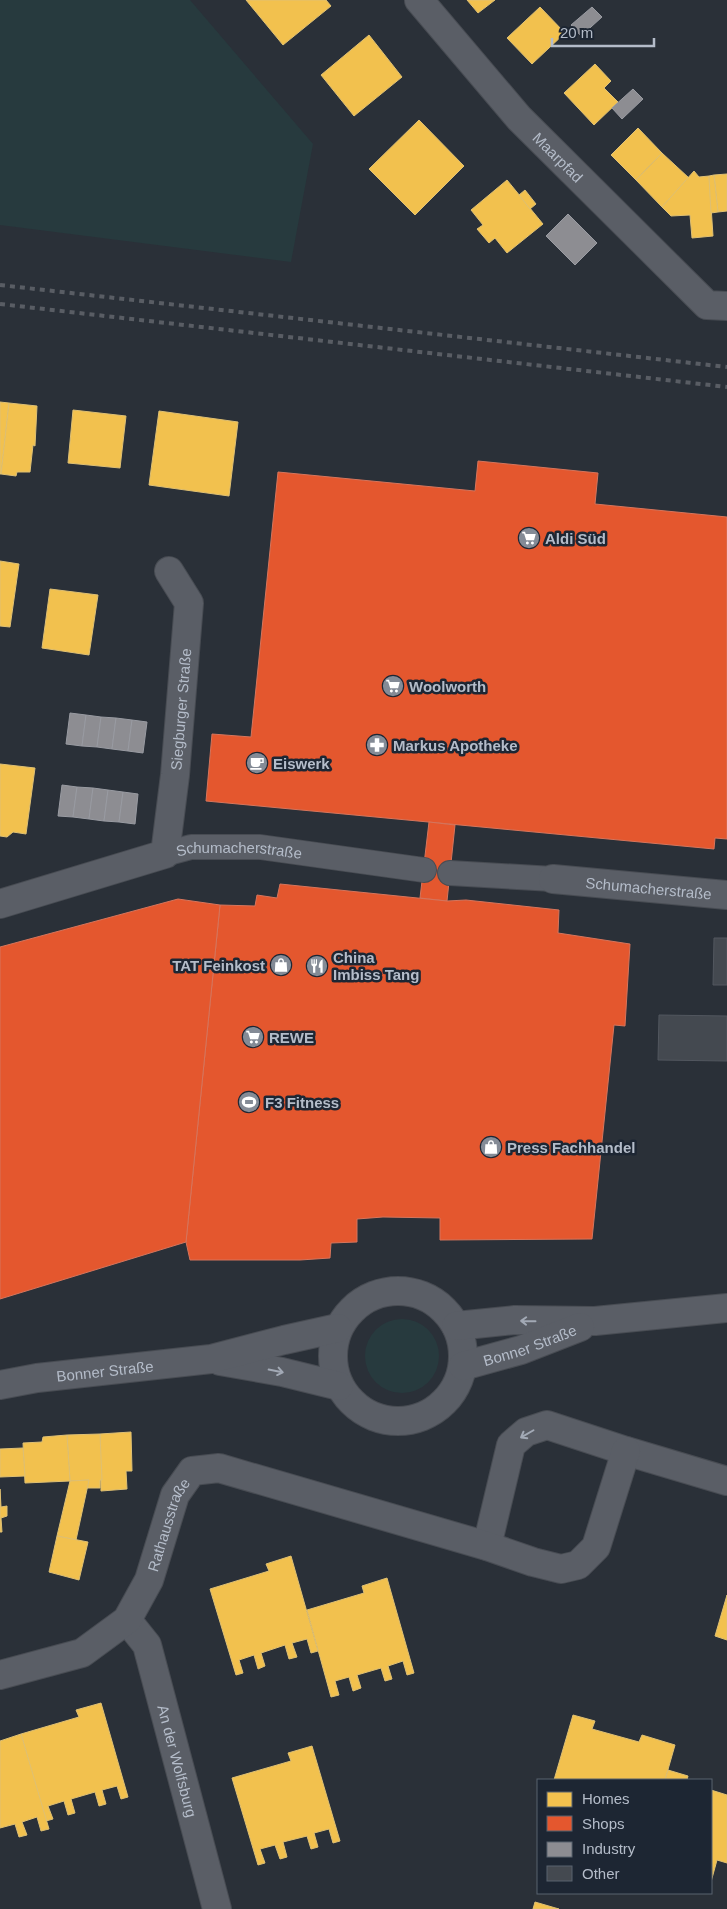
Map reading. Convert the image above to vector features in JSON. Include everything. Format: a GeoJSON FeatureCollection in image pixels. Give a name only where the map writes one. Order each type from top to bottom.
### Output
{"type":"FeatureCollection","features":[{"type":"Feature","properties":{"kind":"street","name":"Maarpfad"},"geometry":{"type":"LineString","coordinates":[[419,0],[519,118],[717,306]]}},
{"type":"Feature","properties":{"kind":"street","name":"Siegburger Straße"},"geometry":{"type":"LineString","coordinates":[[166,854],[175,775],[189,603],[169,571]]}},
{"type":"Feature","properties":{"kind":"street","name":"Schumacherstraße"},"geometry":{"type":"LineString","coordinates":[[0,904],[191,847],[260,847],[424,870]]}},
{"type":"Feature","properties":{"kind":"street","name":"Schumacherstraße"},"geometry":{"type":"LineString","coordinates":[[450,873],[553,879],[727,896]]}},
{"type":"Feature","properties":{"kind":"street"},"geometry":{"type":"LineString","coordinates":[[397,1290],[422,1294],[436,1302],[448,1313],[456,1326],[463,1345],[463,1366],[453,1392],[434,1411],[408,1421],[380,1420],[356,1407],[339,1386],[332,1367],[332,1347],[338,1328],[352,1308],[372,1295],[397,1290]]}},
{"type":"Feature","properties":{"kind":"street","name":"Bonner Straße"},"geometry":{"type":"LineString","coordinates":[[456,1326],[515,1320],[594,1321],[727,1308]]}},
{"type":"Feature","properties":{"kind":"street","name":"Bonner Straße"},"geometry":{"type":"LineString","coordinates":[[463,1366],[520,1350],[594,1321]]}},
{"type":"Feature","properties":{"kind":"street","name":"Bonner Straße"},"geometry":{"type":"LineString","coordinates":[[0,1385],[38,1378],[211,1359],[338,1328]]}},
{"type":"Feature","properties":{"kind":"street","name":"Bonner Straße"},"geometry":{"type":"LineString","coordinates":[[211,1359],[282,1372],[339,1386]]}},
{"type":"Feature","properties":{"kind":"street"},"geometry":{"type":"LineString","coordinates":[[487,1546],[511,1445],[526,1432],[547,1425],[727,1481]]}},
{"type":"Feature","properties":{"kind":"street","name":"Rathausstraße"},"geometry":{"type":"LineString","coordinates":[[0,1675],[82,1653],[127,1620],[149,1580],[175,1494],[192,1471],[219,1468],[561,1569],[578,1565],[596,1547],[626,1451]]}},
{"type":"Feature","properties":{"kind":"street","name":"An der Wolfsburg"},"geometry":{"type":"LineString","coordinates":[[127,1620],[147,1644],[217,1909]]}},
{"type":"Feature","properties":{"kind":"green space"},"geometry":{"type":"Polygon","coordinates":[[[0,0],[190,0],[313,144],[291,262],[0,225],[0,0]]]}},
{"type":"Feature","properties":{"kind":"green space"},"geometry":{"type":"Polygon","coordinates":[[[402,1319],[423,1325],[433,1335],[439,1356],[433,1377],[423,1387],[402,1393],[381,1387],[371,1377],[365,1356],[371,1335],[381,1325],[402,1319]]]}},
{"type":"Feature","properties":{"kind":"building: Homes"},"geometry":{"type":"Polygon","coordinates":[[[246,0],[326,0],[331,6],[283,45],[246,0]]]}},
{"type":"Feature","properties":{"kind":"building: Homes"},"geometry":{"type":"Polygon","coordinates":[[[467,0],[495,0],[478,13],[467,0]]]}},
{"type":"Feature","properties":{"kind":"building: Homes"},"geometry":{"type":"Polygon","coordinates":[[[540,7],[565,33],[532,64],[507,38],[540,7]]]}},
{"type":"Feature","properties":{"kind":"building: Homes"},"geometry":{"type":"Polygon","coordinates":[[[369,35],[402,77],[354,116],[321,75],[369,35]]]}},
{"type":"Feature","properties":{"kind":"building: Homes"},"geometry":{"type":"Polygon","coordinates":[[[595,64],[611,81],[604,88],[618,102],[594,125],[564,93],[595,64]]]}},
{"type":"Feature","properties":{"kind":"building: Homes"},"geometry":{"type":"Polygon","coordinates":[[[419,120],[464,166],[415,215],[369,169],[419,120]]]}},
{"type":"Feature","properties":{"kind":"building: Homes"},"geometry":{"type":"Polygon","coordinates":[[[638,128],[662,153],[636,180],[611,155],[638,128]]]}},
{"type":"Feature","properties":{"kind":"building: Homes"},"geometry":{"type":"Polygon","coordinates":[[[662,153],[689,178],[662,207],[636,180],[662,153]]]}},
{"type":"Feature","properties":{"kind":"building: Homes"},"geometry":{"type":"Polygon","coordinates":[[[694,171],[699,177],[709,176],[713,236],[692,238],[690,215],[671,216],[662,207],[694,171]]]}},
{"type":"Feature","properties":{"kind":"building: Homes"},"geometry":{"type":"Polygon","coordinates":[[[727,174],[727,211],[718,212],[714,175],[727,174]]]}},
{"type":"Feature","properties":{"kind":"building: Homes"},"geometry":{"type":"Polygon","coordinates":[[[714,175],[718,212],[711,213],[709,176],[714,175]]]}},
{"type":"Feature","properties":{"kind":"building: Homes"},"geometry":{"type":"Polygon","coordinates":[[[507,180],[543,224],[507,253],[495,238],[489,243],[477,229],[483,225],[471,210],[507,180]]]}},
{"type":"Feature","properties":{"kind":"building: Homes"},"geometry":{"type":"Polygon","coordinates":[[[525,190],[536,204],[530,209],[519,195],[525,190]]]}},
{"type":"Feature","properties":{"kind":"building: Homes"},"geometry":{"type":"Polygon","coordinates":[[[0,402],[9,403],[1,474],[0,474],[0,402]]]}},
{"type":"Feature","properties":{"kind":"building: Homes"},"geometry":{"type":"Polygon","coordinates":[[[9,403],[37,406],[35,446],[33,445],[30,472],[17,472],[16,476],[1,474],[9,403]]]}},
{"type":"Feature","properties":{"kind":"building: Homes"},"geometry":{"type":"Polygon","coordinates":[[[73,410],[126,416],[120,468],[68,463],[73,410]]]}},
{"type":"Feature","properties":{"kind":"building: Homes"},"geometry":{"type":"Polygon","coordinates":[[[159,411],[238,422],[229,496],[149,485],[159,411]]]}},
{"type":"Feature","properties":{"kind":"building: Homes"},"geometry":{"type":"Polygon","coordinates":[[[0,561],[19,564],[10,627],[0,626],[0,561]]]}},
{"type":"Feature","properties":{"kind":"building: Homes"},"geometry":{"type":"Polygon","coordinates":[[[50,589],[98,595],[89,655],[42,648],[50,589]]]}},
{"type":"Feature","properties":{"kind":"building: Homes"},"geometry":{"type":"Polygon","coordinates":[[[0,764],[35,768],[26,834],[13,832],[7,837],[0,836],[0,764]]]}},
{"type":"Feature","properties":{"kind":"building: Homes"},"geometry":{"type":"Polygon","coordinates":[[[131,1432],[132,1471],[126,1471],[127,1489],[101,1491],[100,1434],[131,1432]]]}},
{"type":"Feature","properties":{"kind":"building: Homes"},"geometry":{"type":"Polygon","coordinates":[[[100,1434],[102,1480],[100,1480],[100,1488],[87,1488],[89,1480],[70,1481],[67,1435],[100,1434]]]}},
{"type":"Feature","properties":{"kind":"building: Homes"},"geometry":{"type":"Polygon","coordinates":[[[67,1435],[70,1481],[25,1483],[23,1443],[42,1442],[43,1437],[67,1435]]]}},
{"type":"Feature","properties":{"kind":"building: Homes"},"geometry":{"type":"Polygon","coordinates":[[[23,1448],[25,1476],[0,1477],[0,1449],[23,1448]]]}},
{"type":"Feature","properties":{"kind":"building: Homes"},"geometry":{"type":"Polygon","coordinates":[[[89,1480],[76,1540],[57,1536],[70,1481],[89,1480]]]}},
{"type":"Feature","properties":{"kind":"building: Homes"},"geometry":{"type":"Polygon","coordinates":[[[0,1489],[1,1507],[7,1506],[7,1516],[1,1518],[2,1532],[0,1532],[0,1489]]]}},
{"type":"Feature","properties":{"kind":"building: Homes"},"geometry":{"type":"Polygon","coordinates":[[[57,1536],[88,1542],[79,1580],[49,1572],[57,1536]]]}},
{"type":"Feature","properties":{"kind":"building: Homes"},"geometry":{"type":"Polygon","coordinates":[[[291,1556],[318,1651],[311,1653],[307,1639],[292,1643],[297,1657],[289,1659],[285,1645],[261,1653],[265,1666],[258,1669],[254,1655],[239,1660],[243,1673],[236,1675],[210,1589],[269,1571],[266,1564],[291,1556]]]}},
{"type":"Feature","properties":{"kind":"building: Homes"},"geometry":{"type":"Polygon","coordinates":[[[387,1578],[414,1673],[407,1675],[403,1661],[388,1666],[392,1679],[385,1681],[381,1668],[357,1675],[361,1688],[353,1691],[349,1677],[335,1681],[339,1695],[331,1697],[307,1610],[364,1593],[362,1586],[387,1578]]]}},
{"type":"Feature","properties":{"kind":"building: Homes"},"geometry":{"type":"Polygon","coordinates":[[[727,1595],[727,1640],[715,1636],[727,1595]]]}},
{"type":"Feature","properties":{"kind":"building: Homes"},"geometry":{"type":"Polygon","coordinates":[[[101,1703],[128,1797],[121,1799],[117,1786],[102,1790],[106,1804],[99,1806],[95,1792],[71,1799],[75,1813],[68,1815],[64,1801],[48,1806],[53,1819],[46,1821],[21,1734],[79,1717],[76,1710],[101,1703]]]}},
{"type":"Feature","properties":{"kind":"building: Homes"},"geometry":{"type":"Polygon","coordinates":[[[573,1715],[595,1721],[592,1729],[639,1742],[642,1735],[675,1745],[665,1779],[554,1779],[573,1715]]]}},
{"type":"Feature","properties":{"kind":"building: Homes"},"geometry":{"type":"Polygon","coordinates":[[[21,1734],[49,1829],[41,1831],[37,1817],[22,1822],[27,1835],[19,1837],[15,1824],[0,1828],[0,1741],[21,1734]]]}},
{"type":"Feature","properties":{"kind":"building: Homes"},"geometry":{"type":"Polygon","coordinates":[[[312,1746],[340,1841],[333,1843],[329,1829],[314,1833],[318,1847],[311,1849],[307,1836],[283,1842],[287,1857],[280,1859],[275,1845],[260,1849],[265,1863],[258,1865],[232,1778],[291,1761],[288,1753],[312,1746]]]}},
{"type":"Feature","properties":{"kind":"building: Homes"},"geometry":{"type":"Polygon","coordinates":[[[668,1770],[688,1776],[687,1779],[665,1779],[668,1770]]]}},
{"type":"Feature","properties":{"kind":"building: Homes"},"geometry":{"type":"Polygon","coordinates":[[[712,1790],[727,1795],[727,1863],[717,1860],[712,1878],[712,1790]]]}},
{"type":"Feature","properties":{"kind":"building: Homes"},"geometry":{"type":"Polygon","coordinates":[[[535,1902],[559,1909],[533,1909],[535,1902]]]}},
{"type":"Feature","properties":{"kind":"building: Shops"},"geometry":{"type":"Polygon","coordinates":[[[478,461],[598,473],[595,504],[727,517],[727,839],[715,838],[714,849],[206,801],[212,734],[251,737],[278,472],[475,491],[478,461]]]}},
{"type":"Feature","properties":{"kind":"building: Shops"},"geometry":{"type":"Polygon","coordinates":[[[429,822],[455,825],[447,901],[420,898],[429,822]]]}},
{"type":"Feature","properties":{"kind":"building: Shops"},"geometry":{"type":"Polygon","coordinates":[[[280,884],[559,910],[558,933],[630,944],[625,1026],[614,1025],[592,1239],[440,1240],[440,1218],[383,1217],[357,1219],[357,1242],[331,1243],[330,1258],[300,1260],[190,1260],[186,1242],[220,905],[255,906],[257,895],[277,898],[280,884]]]}},
{"type":"Feature","properties":{"kind":"building: Shops"},"geometry":{"type":"Polygon","coordinates":[[[178,899],[220,905],[186,1242],[0,1299],[0,947],[178,899]]]}},
{"type":"Feature","properties":{"kind":"building: Industry"},"geometry":{"type":"Polygon","coordinates":[[[592,7],[602,17],[581,36],[571,25],[592,7]]]}},
{"type":"Feature","properties":{"kind":"building: Industry"},"geometry":{"type":"Polygon","coordinates":[[[633,89],[643,99],[622,119],[612,108],[633,89]]]}},
{"type":"Feature","properties":{"kind":"building: Industry"},"geometry":{"type":"Polygon","coordinates":[[[568,214],[597,243],[575,265],[546,236],[568,214]]]}},
{"type":"Feature","properties":{"kind":"building: Industry"},"geometry":{"type":"Polygon","coordinates":[[[70,713],[86,715],[82,746],[66,744],[70,713]]]}},
{"type":"Feature","properties":{"kind":"building: Industry"},"geometry":{"type":"Polygon","coordinates":[[[86,715],[101,717],[97,747],[82,746],[86,715]]]}},
{"type":"Feature","properties":{"kind":"building: Industry"},"geometry":{"type":"Polygon","coordinates":[[[101,717],[116,718],[112,749],[97,747],[101,717]]]}},
{"type":"Feature","properties":{"kind":"building: Industry"},"geometry":{"type":"Polygon","coordinates":[[[116,718],[132,720],[128,751],[112,749],[116,718]]]}},
{"type":"Feature","properties":{"kind":"building: Industry"},"geometry":{"type":"Polygon","coordinates":[[[132,720],[147,722],[143,753],[128,751],[132,720]]]}},
{"type":"Feature","properties":{"kind":"building: Industry"},"geometry":{"type":"Polygon","coordinates":[[[62,785],[77,787],[73,817],[58,816],[62,785]]]}},
{"type":"Feature","properties":{"kind":"building: Industry"},"geometry":{"type":"Polygon","coordinates":[[[77,787],[93,788],[89,819],[73,817],[77,787]]]}},
{"type":"Feature","properties":{"kind":"building: Industry"},"geometry":{"type":"Polygon","coordinates":[[[93,788],[108,790],[104,821],[89,819],[93,788]]]}},
{"type":"Feature","properties":{"kind":"building: Industry"},"geometry":{"type":"Polygon","coordinates":[[[108,790],[123,792],[119,822],[104,821],[108,790]]]}},
{"type":"Feature","properties":{"kind":"building: Industry"},"geometry":{"type":"Polygon","coordinates":[[[123,792],[138,794],[135,824],[119,822],[123,792]]]}},
{"type":"Feature","properties":{"kind":"building: Other"},"geometry":{"type":"Polygon","coordinates":[[[714,938],[727,938],[727,985],[713,985],[714,938]]]}},
{"type":"Feature","properties":{"kind":"building: Other"},"geometry":{"type":"Polygon","coordinates":[[[659,1015],[727,1016],[727,1061],[658,1060],[659,1015]]]}},
{"type":"Feature","properties":{"kind":"railway"},"geometry":{"type":"LineString","coordinates":[[0,285],[727,367]]}},
{"type":"Feature","properties":{"kind":"railway"},"geometry":{"type":"LineString","coordinates":[[0,304],[727,387]]}},
{"type":"Feature","properties":{"kind":"place","name":"Aldi Süd"},"geometry":{"type":"Point","coordinates":[529,538]}},
{"type":"Feature","properties":{"kind":"place","name":"Woolworth"},"geometry":{"type":"Point","coordinates":[393,686]}},
{"type":"Feature","properties":{"kind":"place","name":"Markus Apotheke"},"geometry":{"type":"Point","coordinates":[377,745]}},
{"type":"Feature","properties":{"kind":"place","name":"Eiswerk"},"geometry":{"type":"Point","coordinates":[257,763]}},
{"type":"Feature","properties":{"kind":"place","name":"TAT Feinkost"},"geometry":{"type":"Point","coordinates":[281,965]}},
{"type":"Feature","properties":{"kind":"place","name":"China Imbiss Tang"},"geometry":{"type":"Point","coordinates":[317,966]}},
{"type":"Feature","properties":{"kind":"place","name":"REWE"},"geometry":{"type":"Point","coordinates":[253,1037]}},
{"type":"Feature","properties":{"kind":"place","name":"F3 Fitness"},"geometry":{"type":"Point","coordinates":[249,1102]}},
{"type":"Feature","properties":{"kind":"place","name":"Press Fachhandel"},"geometry":{"type":"Point","coordinates":[491,1147]}}]}
